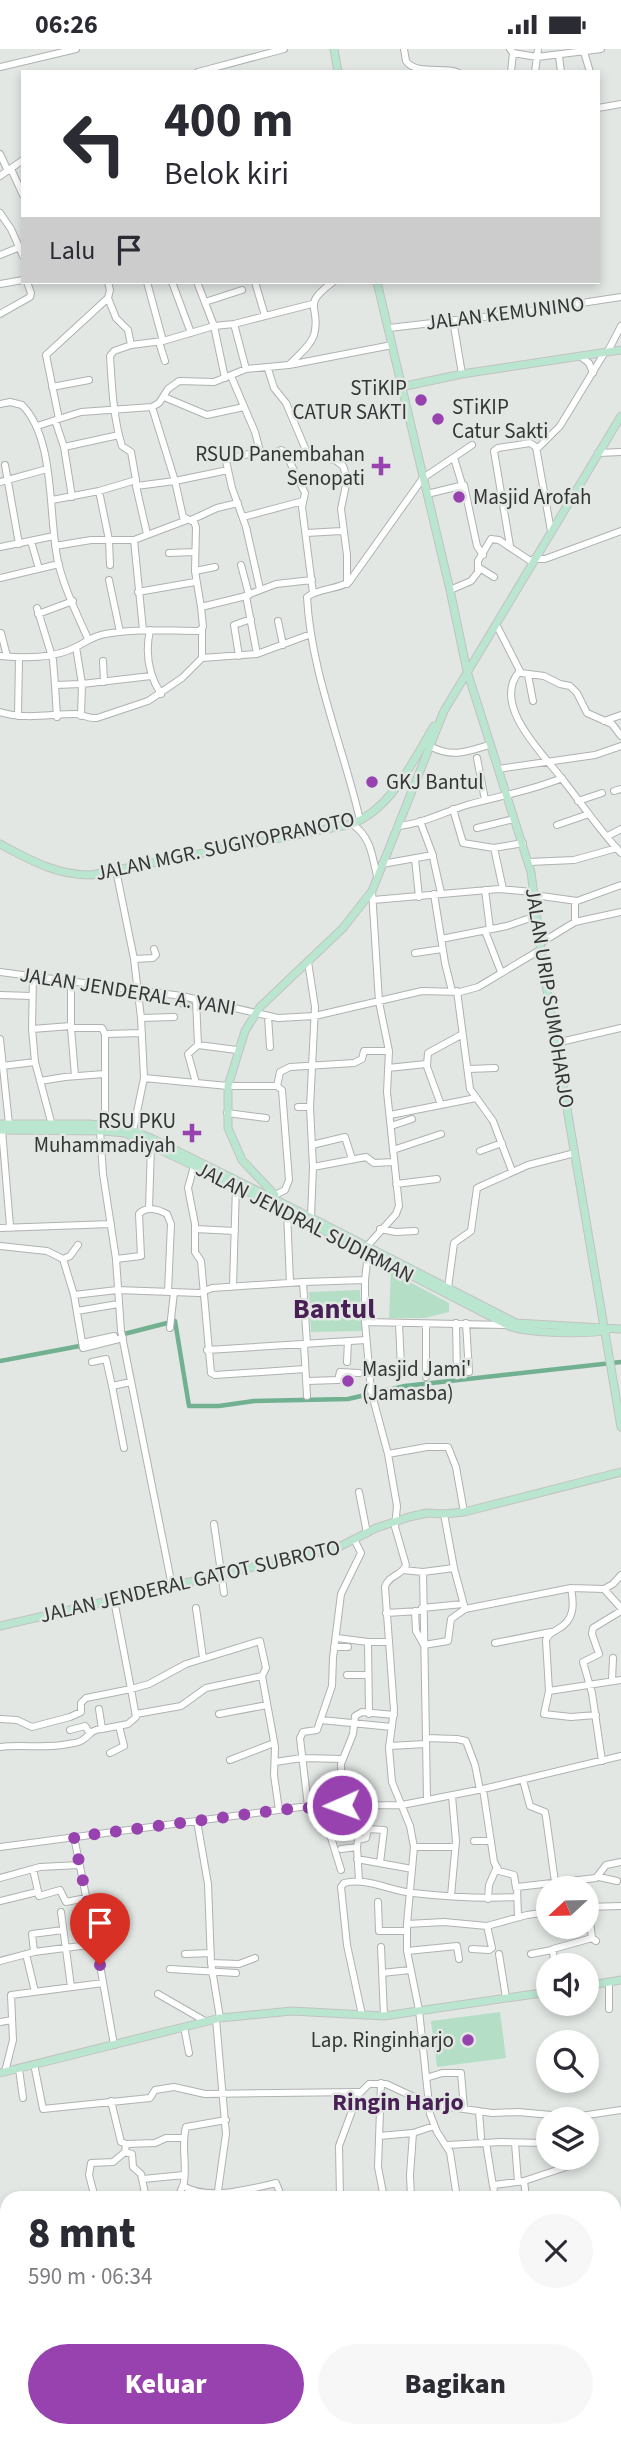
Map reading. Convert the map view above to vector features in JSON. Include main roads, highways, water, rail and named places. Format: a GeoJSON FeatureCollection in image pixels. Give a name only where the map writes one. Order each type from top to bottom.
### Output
{"type":"FeatureCollection","features":[{"type":"Feature","properties":{"kind":"main road"},"geometry":{"type":"LineString","coordinates":[[334,49],[338,70]]}},
{"type":"Feature","properties":{"kind":"main road","name":"JALAN URIP SUMOHARJO"},"geometry":{"type":"LineString","coordinates":[[378,284],[473,695],[529,862],[540,947],[621,1427]]}},
{"type":"Feature","properties":{"kind":"main road"},"geometry":{"type":"LineString","coordinates":[[401,387],[461,373],[621,350]]}},
{"type":"Feature","properties":{"kind":"main road"},"geometry":{"type":"LineString","coordinates":[[274,1197],[239,1156],[230,1134],[227,1113],[228,1086],[237,1050],[255,1013],[349,922],[372,891],[444,711],[621,416]]}},
{"type":"Feature","properties":{"kind":"main road"},"geometry":{"type":"LineString","coordinates":[[461,646],[470,653],[480,649]]}},
{"type":"Feature","properties":{"kind":"main road"},"geometry":{"type":"LineString","coordinates":[[456,691],[465,690],[473,695]]}},
{"type":"Feature","properties":{"kind":"main road","name":"JALAN MGR. SUGIYOPRANOTO"},"geometry":{"type":"LineString","coordinates":[[0,843],[34,862],[60,872],[91,875],[352,824],[386,801],[444,711]]}},
{"type":"Feature","properties":{"kind":"main road","name":"JALAN JENDRAL SUDIRMAN"},"geometry":{"type":"LineString","coordinates":[[1,1128],[9,1124],[53,1127]]}},
{"type":"Feature","properties":{"kind":"main road","name":"JALAN JENDRAL SUDIRMAN"},"geometry":{"type":"LineString","coordinates":[[1,1128],[103,1128],[133,1131],[177,1154],[274,1197],[507,1325],[531,1331],[606,1329]]}},
{"type":"Feature","properties":{"kind":"main road","name":"JALAN JENDRAL SUDIRMAN"},"geometry":{"type":"LineString","coordinates":[[103,1128],[125,1133],[177,1154],[194,1166],[521,1324],[606,1329]]}},
{"type":"Feature","properties":{"kind":"main road"},"geometry":{"type":"LineString","coordinates":[[606,1329],[621,1329]]}},
{"type":"Feature","properties":{"kind":"main road","name":"JALAN JENDERAL GATOT SUBROTO"},"geometry":{"type":"LineString","coordinates":[[0,1626],[332,1549],[396,1521],[420,1514],[464,1512],[621,1472]]}},
{"type":"Feature","properties":{"kind":"main road"},"geometry":{"type":"LineString","coordinates":[[599,1984],[621,1980]]}},
{"type":"Feature","properties":{"kind":"main road"},"geometry":{"type":"LineString","coordinates":[[3,2072],[218,2018],[292,2011],[384,2016],[536,1993]]}},
{"type":"Feature","properties":{"kind":"waterway"},"geometry":{"type":"LineString","coordinates":[[120,1335],[175,1321],[189,1406],[219,1406],[254,1401],[348,1399],[405,1386],[621,1362]]}},
{"type":"Feature","properties":{"kind":"waterway"},"geometry":{"type":"LineString","coordinates":[[0,1361],[85,1345]]}},
{"type":"Feature","properties":{"kind":"place","name":"STiKIP CATUR SAKTI"},"geometry":{"type":"Point","coordinates":[421,400]}},
{"type":"Feature","properties":{"kind":"place","name":"STiKIP Catur Sakti"},"geometry":{"type":"Point","coordinates":[438,419]}},
{"type":"Feature","properties":{"kind":"place","name":"RSUD Panembahan Senopati"},"geometry":{"type":"Point","coordinates":[381,466]}},
{"type":"Feature","properties":{"kind":"place","name":"Masjid Arofah"},"geometry":{"type":"Point","coordinates":[459,497]}},
{"type":"Feature","properties":{"kind":"place","name":"GKJ Bantul"},"geometry":{"type":"Point","coordinates":[372,782]}},
{"type":"Feature","properties":{"kind":"place","name":"RSU PKU Muhammadiyah"},"geometry":{"type":"Point","coordinates":[192,1133]}},
{"type":"Feature","properties":{"kind":"place","name":"Masjid Jami' (Jamasba)"},"geometry":{"type":"Point","coordinates":[348,1381]}},
{"type":"Feature","properties":{"kind":"place","name":"Lap. Ringinharjo"},"geometry":{"type":"Point","coordinates":[468,2040]}},
{"type":"Feature","properties":{"kind":"district","name":"Bantul"},"geometry":{"type":"Point","coordinates":[334,1309]}},
{"type":"Feature","properties":{"kind":"district","name":"Ringin Harjo"},"geometry":{"type":"Point","coordinates":[398,2102]}}]}
